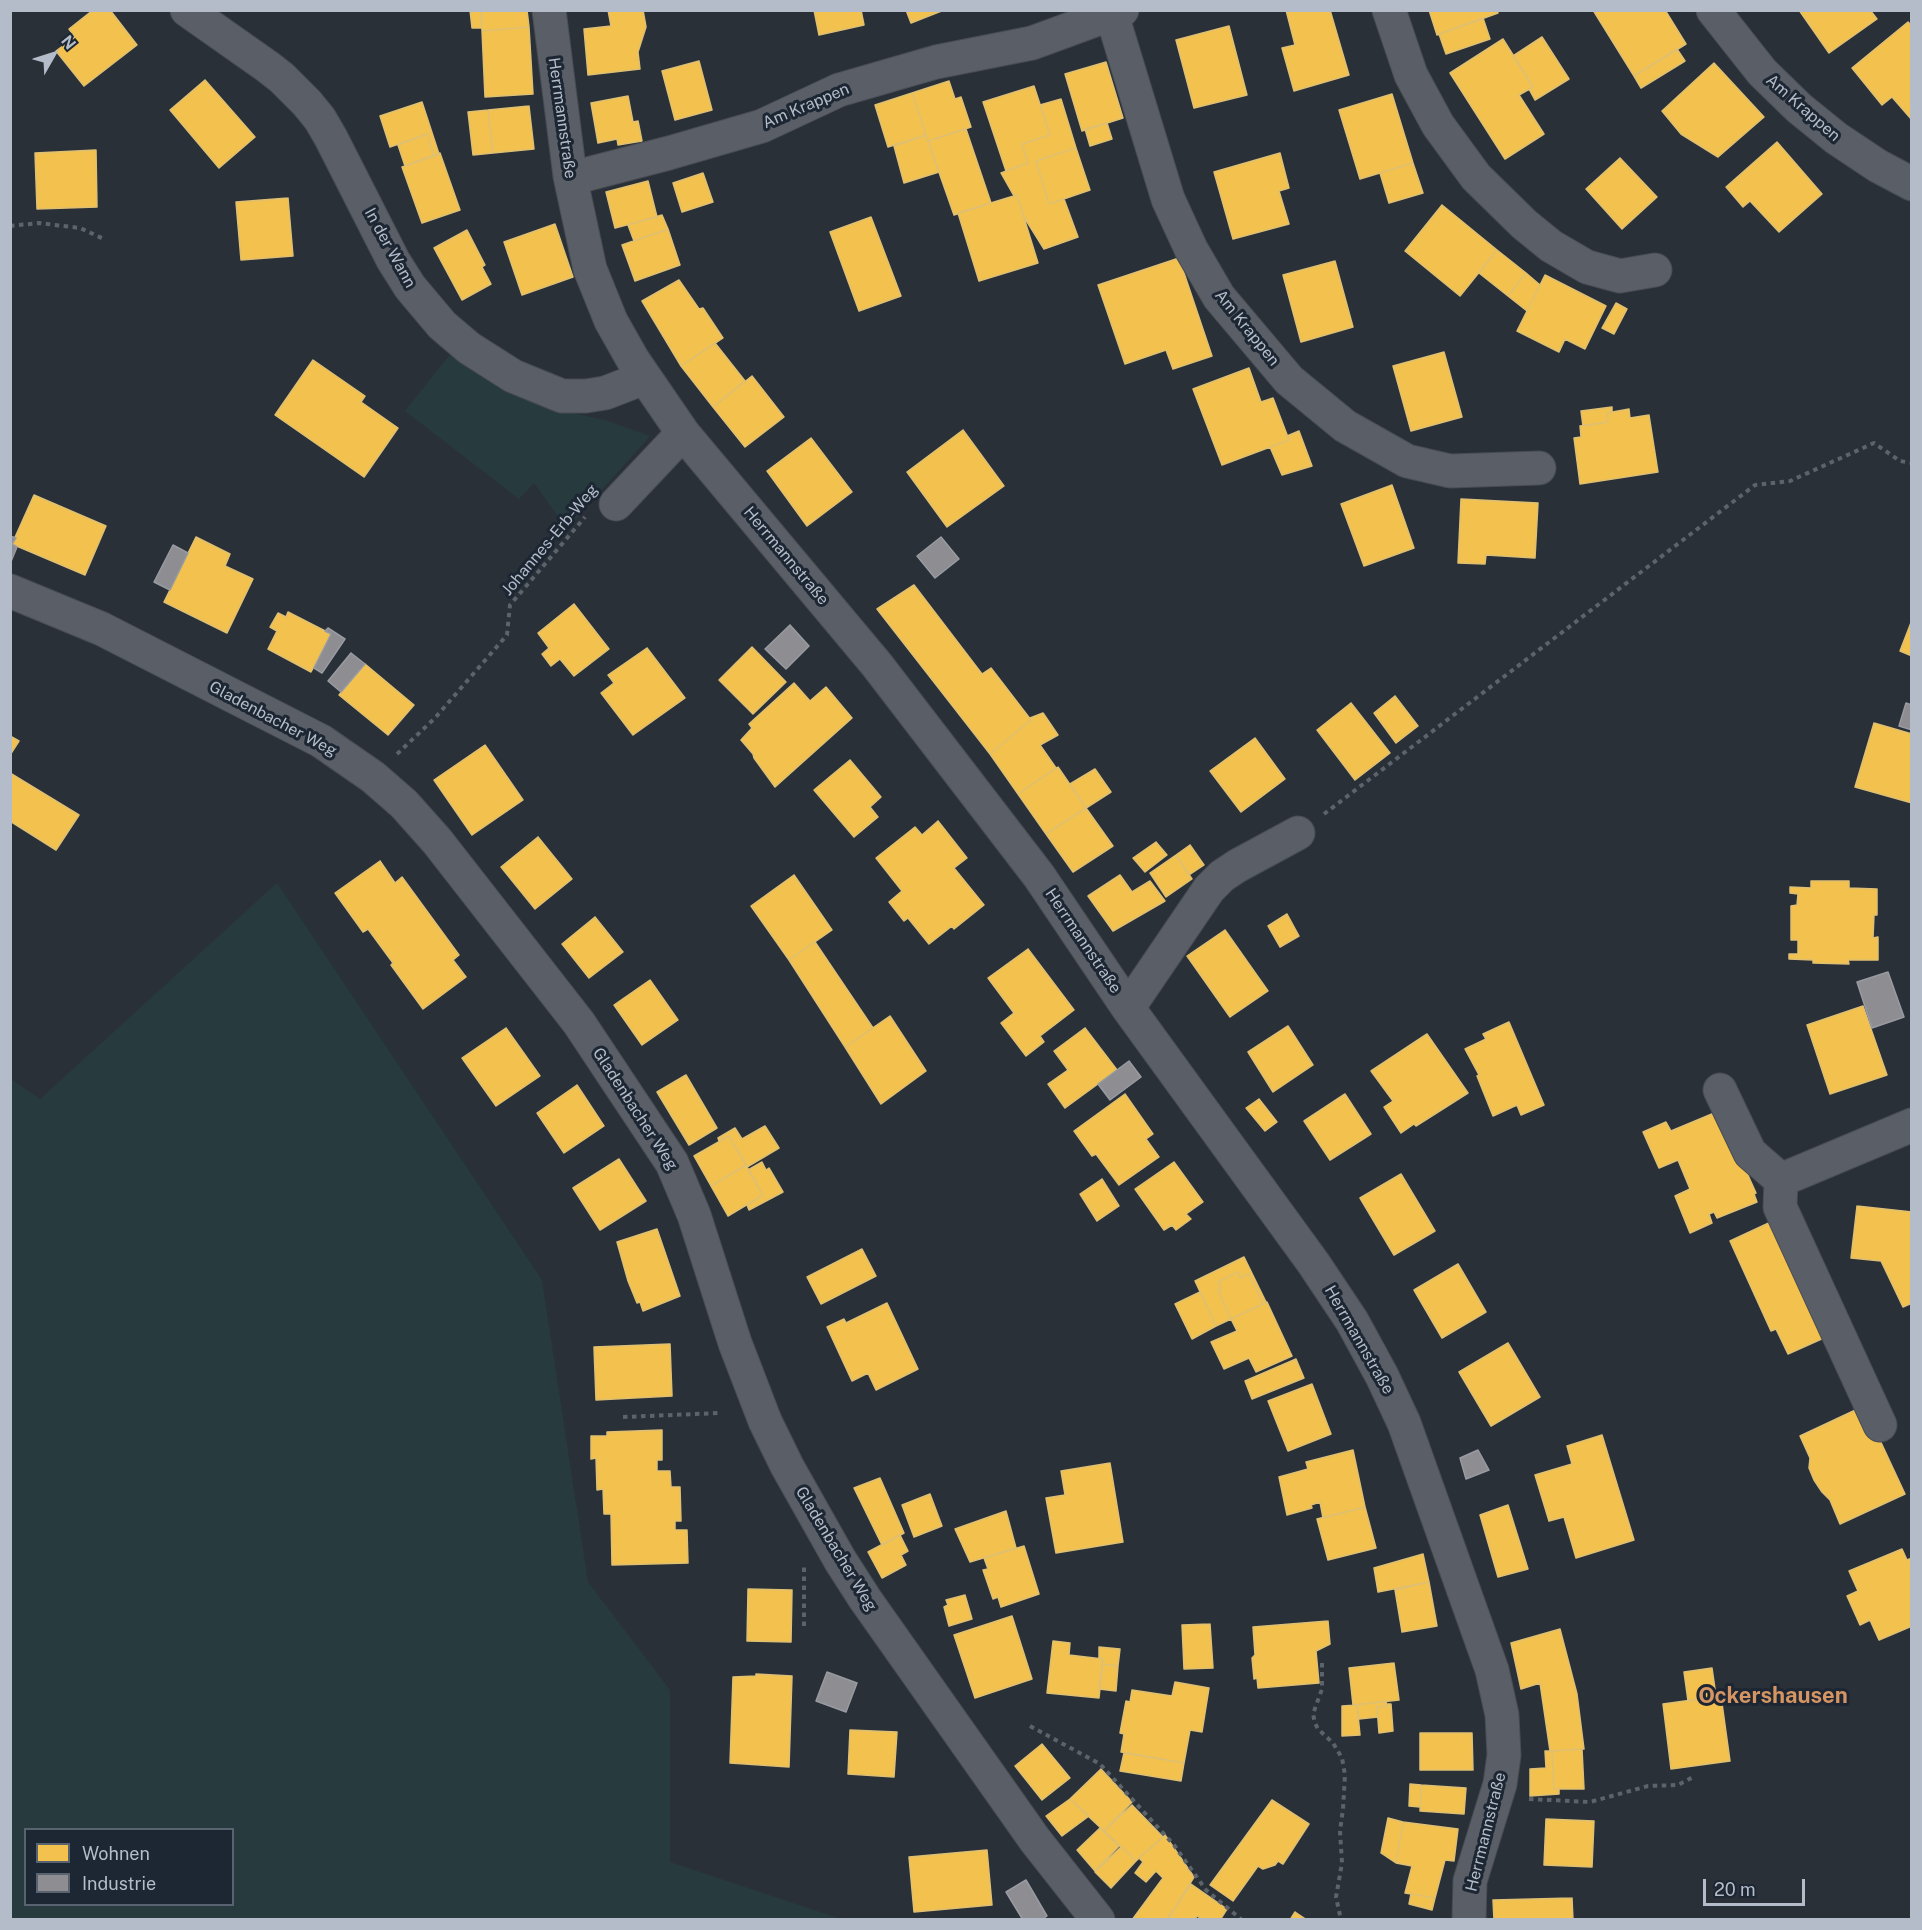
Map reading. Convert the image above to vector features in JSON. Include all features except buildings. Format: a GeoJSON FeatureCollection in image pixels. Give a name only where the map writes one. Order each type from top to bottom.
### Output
{"type":"FeatureCollection","features":[{"type":"Feature","properties":{"kind":"street","name":"In der Wann"},"geometry":{"type":"LineString","coordinates":[[187,10],[268,67],[307,103],[320,119],[393,260],[410,287],[442,325],[470,348],[513,376],[562,396],[605,393],[644,378]]}},
{"type":"Feature","properties":{"kind":"street","name":"Herrmannstraße"},"geometry":{"type":"LineString","coordinates":[[549,10],[570,176],[590,269],[621,339],[644,378],[683,433],[922,722],[1039,876],[1128,1008],[1314,1264],[1352,1321],[1391,1395],[1418,1456],[1492,1670],[1502,1715],[1504,1755],[1500,1784],[1470,1881],[1469,1920]]}},
{"type":"Feature","properties":{"kind":"street"},"geometry":{"type":"LineString","coordinates":[[1389,10],[1411,75],[1438,125],[1476,177],[1524,224],[1551,246],[1587,267],[1620,276],[1655,270]]}},
{"type":"Feature","properties":{"kind":"street","name":"Am Krappen"},"geometry":{"type":"LineString","coordinates":[[1718,12],[1762,72],[1799,108],[1836,138],[1878,166],[1911,184]]}},
{"type":"Feature","properties":{"kind":"street","name":"Am Krappen"},"geometry":{"type":"LineString","coordinates":[[570,176],[588,174],[762,126],[839,90],[936,62],[1032,43],[1117,13],[1168,200],[1191,249],[1219,297],[1289,380],[1345,426],[1407,461],[1450,471],[1539,468]]}},
{"type":"Feature","properties":{"kind":"street"},"geometry":{"type":"LineString","coordinates":[[602,509],[683,433]]}},
{"type":"Feature","properties":{"kind":"street","name":"Gladenbacher Weg"},"geometry":{"type":"LineString","coordinates":[[10,591],[102,629],[321,741],[373,777],[404,804],[437,840],[579,1023],[672,1163],[694,1215],[735,1342],[765,1421],[787,1466],[840,1560],[1035,1840],[1098,1920]]}},
{"type":"Feature","properties":{"kind":"street"},"geometry":{"type":"LineString","coordinates":[[1128,1008],[1209,889],[1237,866],[1298,833]]}},
{"type":"Feature","properties":{"kind":"street"},"geometry":{"type":"LineString","coordinates":[[1720,1090],[1750,1153],[1781,1180]]}},
{"type":"Feature","properties":{"kind":"street"},"geometry":{"type":"LineString","coordinates":[[1781,1180],[1911,1125]]}},
{"type":"Feature","properties":{"kind":"street"},"geometry":{"type":"LineString","coordinates":[[1781,1180],[1780,1207],[1880,1425]]}},
{"type":"Feature","properties":{"kind":"path"},"geometry":{"type":"LineString","coordinates":[[10,226],[39,223],[80,228],[106,240]]}},
{"type":"Feature","properties":{"kind":"path"},"geometry":{"type":"LineString","coordinates":[[1298,833],[1755,484],[1790,481],[1874,443],[1900,461],[1911,463]]}},
{"type":"Feature","properties":{"kind":"path","name":"Johannes-Erb-Weg"},"geometry":{"type":"LineString","coordinates":[[414,737],[435,718],[507,635],[510,605],[602,509]]}},
{"type":"Feature","properties":{"kind":"path"},"geometry":{"type":"LineString","coordinates":[[623,1417],[720,1413]]}},
{"type":"Feature","properties":{"kind":"path"},"geometry":{"type":"LineString","coordinates":[[1322,1663],[1322,1689],[1313,1714],[1314,1723],[1333,1743],[1342,1758],[1345,1775],[1340,1831],[1342,1863],[1336,1897],[1341,1920]]}},
{"type":"Feature","properties":{"kind":"path"},"geometry":{"type":"LineString","coordinates":[[1030,1726],[1100,1764],[1174,1845],[1206,1890],[1242,1920]]}},
{"type":"Feature","properties":{"kind":"path"},"geometry":{"type":"LineString","coordinates":[[1545,1800],[1590,1802],[1648,1786],[1678,1785],[1695,1776]]}},
{"type":"Feature","properties":{"kind":"green space"},"geometry":{"type":"Polygon","coordinates":[[[452,352],[493,381],[548,408],[605,420],[650,436],[567,529],[534,483],[519,499],[405,411],[452,352]]]}},
{"type":"Feature","properties":{"kind":"green space"},"geometry":{"type":"Polygon","coordinates":[[[277,883],[542,1280],[588,1582],[670,1690],[670,1862],[841,1919],[11,1919],[11,1079],[40,1099],[277,883]]]}},
{"type":"Feature","properties":{"kind":"district","name":"Ockershausen"},"geometry":{"type":"Point","coordinates":[1773,1696]}}]}
